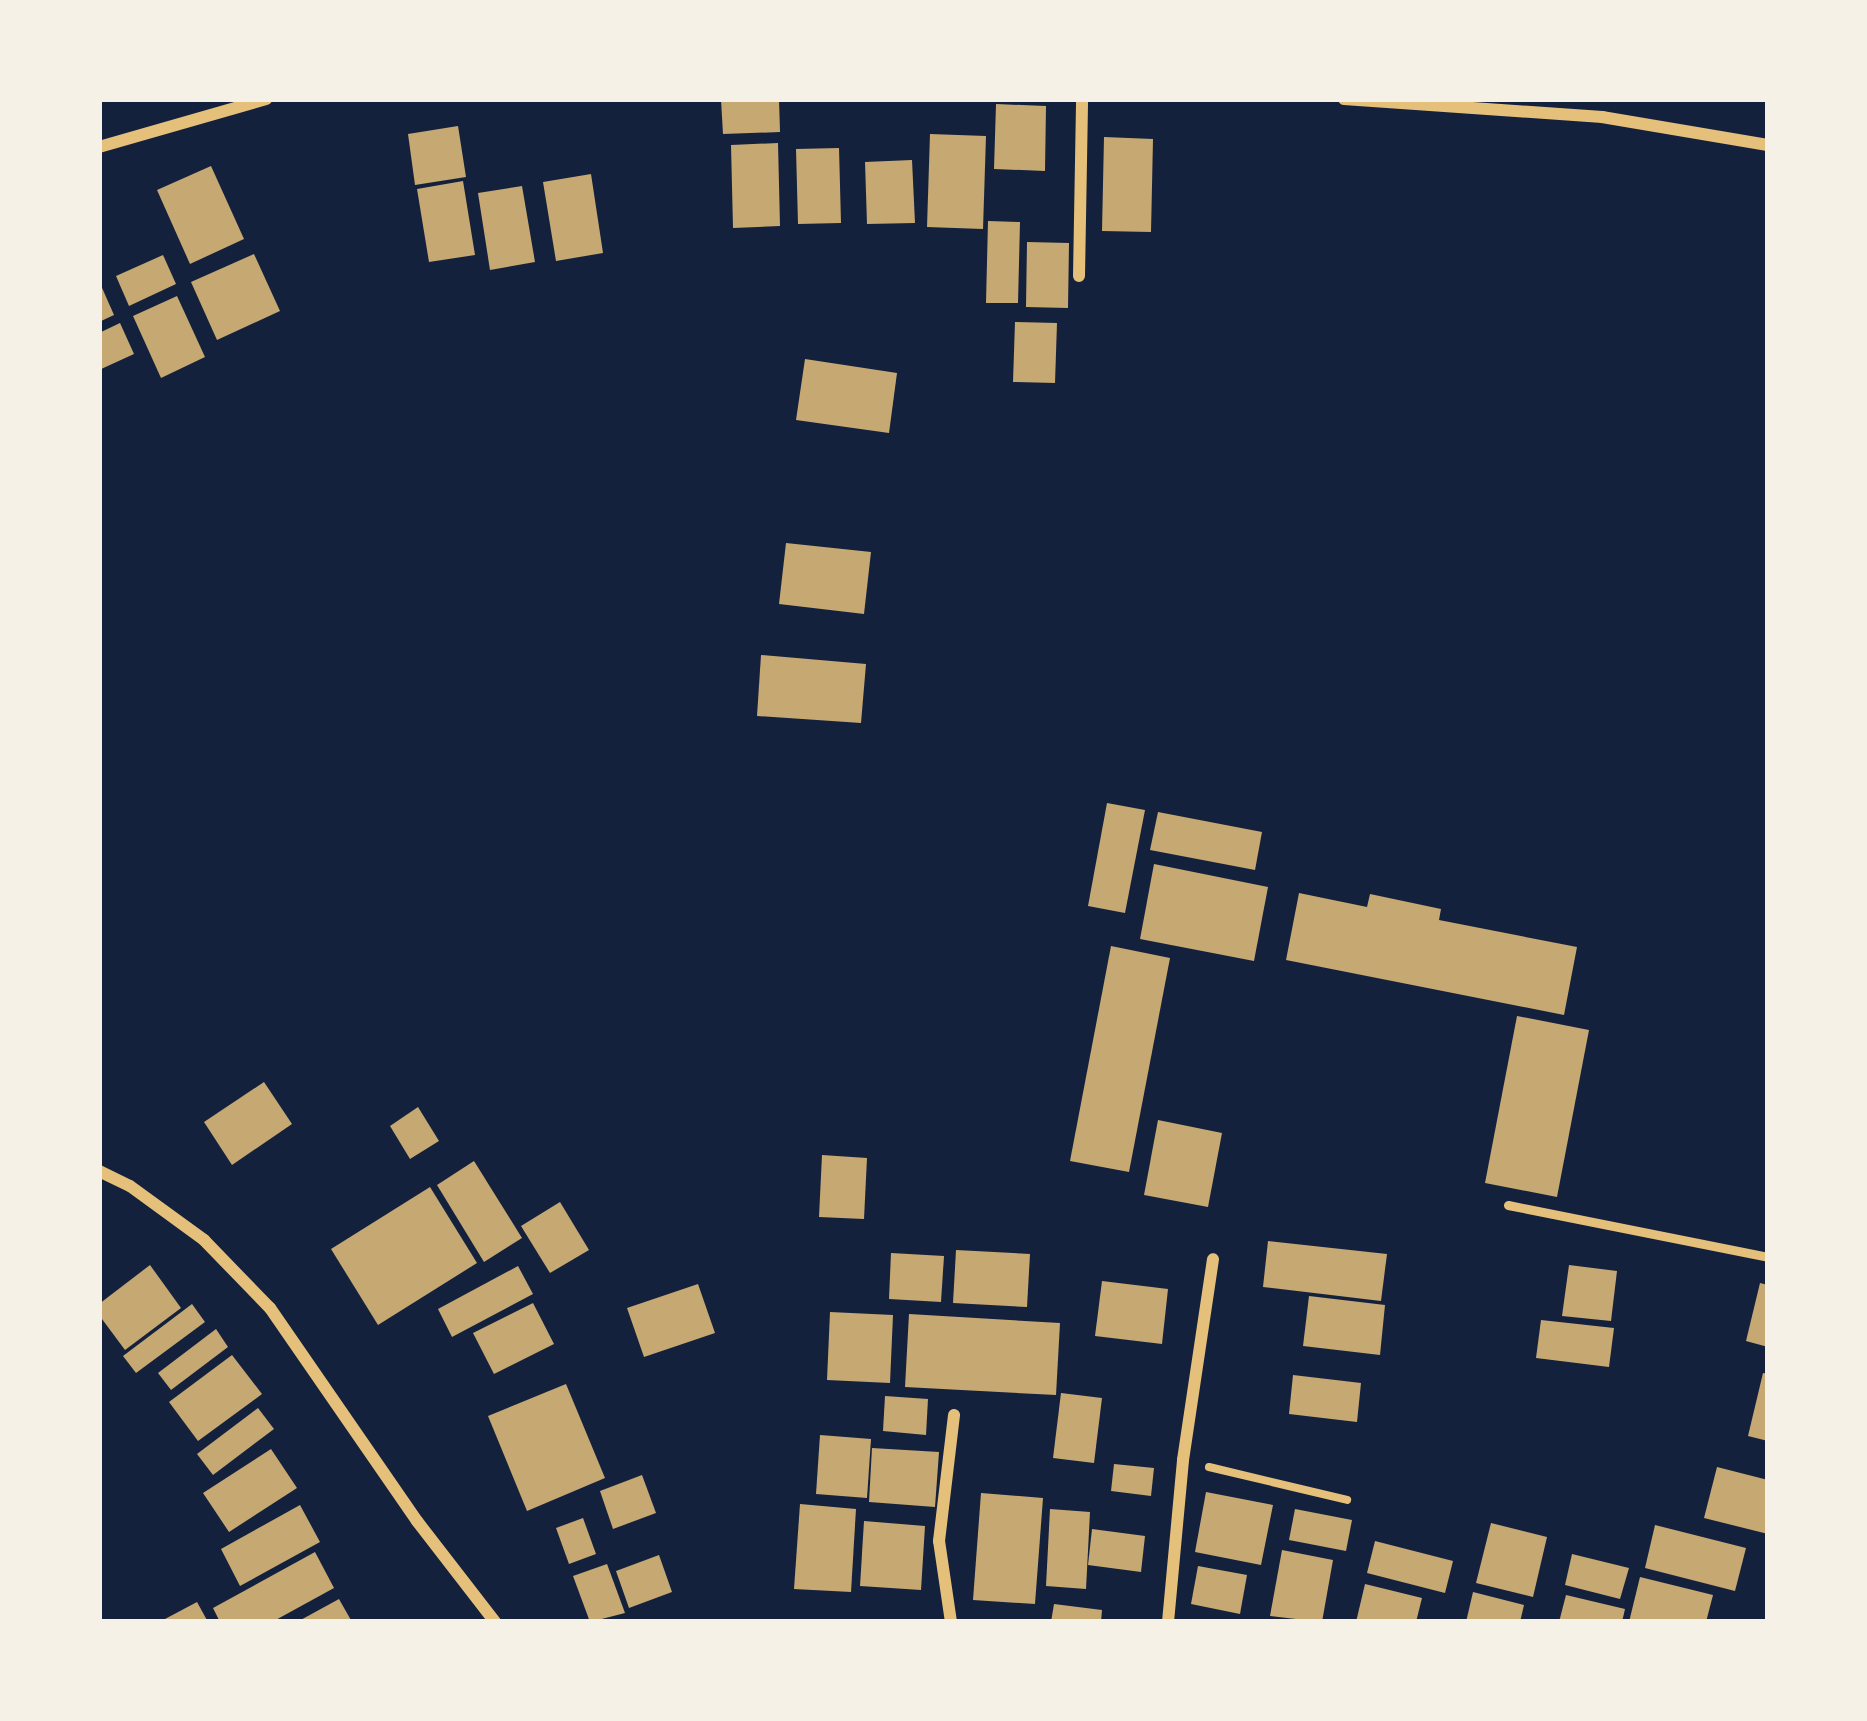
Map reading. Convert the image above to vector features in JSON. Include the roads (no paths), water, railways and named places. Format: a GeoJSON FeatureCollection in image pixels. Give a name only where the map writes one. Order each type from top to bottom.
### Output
{"type":"FeatureCollection","features":[{"type":"Feature","properties":{"kind":"street"},"geometry":{"type":"LineString","coordinates":[[99,147],[266,99]]}},
{"type":"Feature","properties":{"kind":"street"},"geometry":{"type":"LineString","coordinates":[[1079,276],[1082,99]]}},
{"type":"Feature","properties":{"kind":"street"},"geometry":{"type":"LineString","coordinates":[[1344,99],[1602,117],[1768,145]]}},
{"type":"Feature","properties":{"kind":"street"},"geometry":{"type":"LineString","coordinates":[[99,1171],[130,1186],[204,1240],[270,1308],[417,1521],[495,1622]]}},
{"type":"Feature","properties":{"kind":"street"},"geometry":{"type":"LineString","coordinates":[[1168,1622],[1183,1460],[1214,1259]]}},
{"type":"Feature","properties":{"kind":"street"},"geometry":{"type":"LineString","coordinates":[[951,1622],[939,1541],[954,1415]]}},
{"type":"Feature","properties":{"kind":"lane"},"geometry":{"type":"LineString","coordinates":[[1508,1205],[1768,1257]]}}]}
